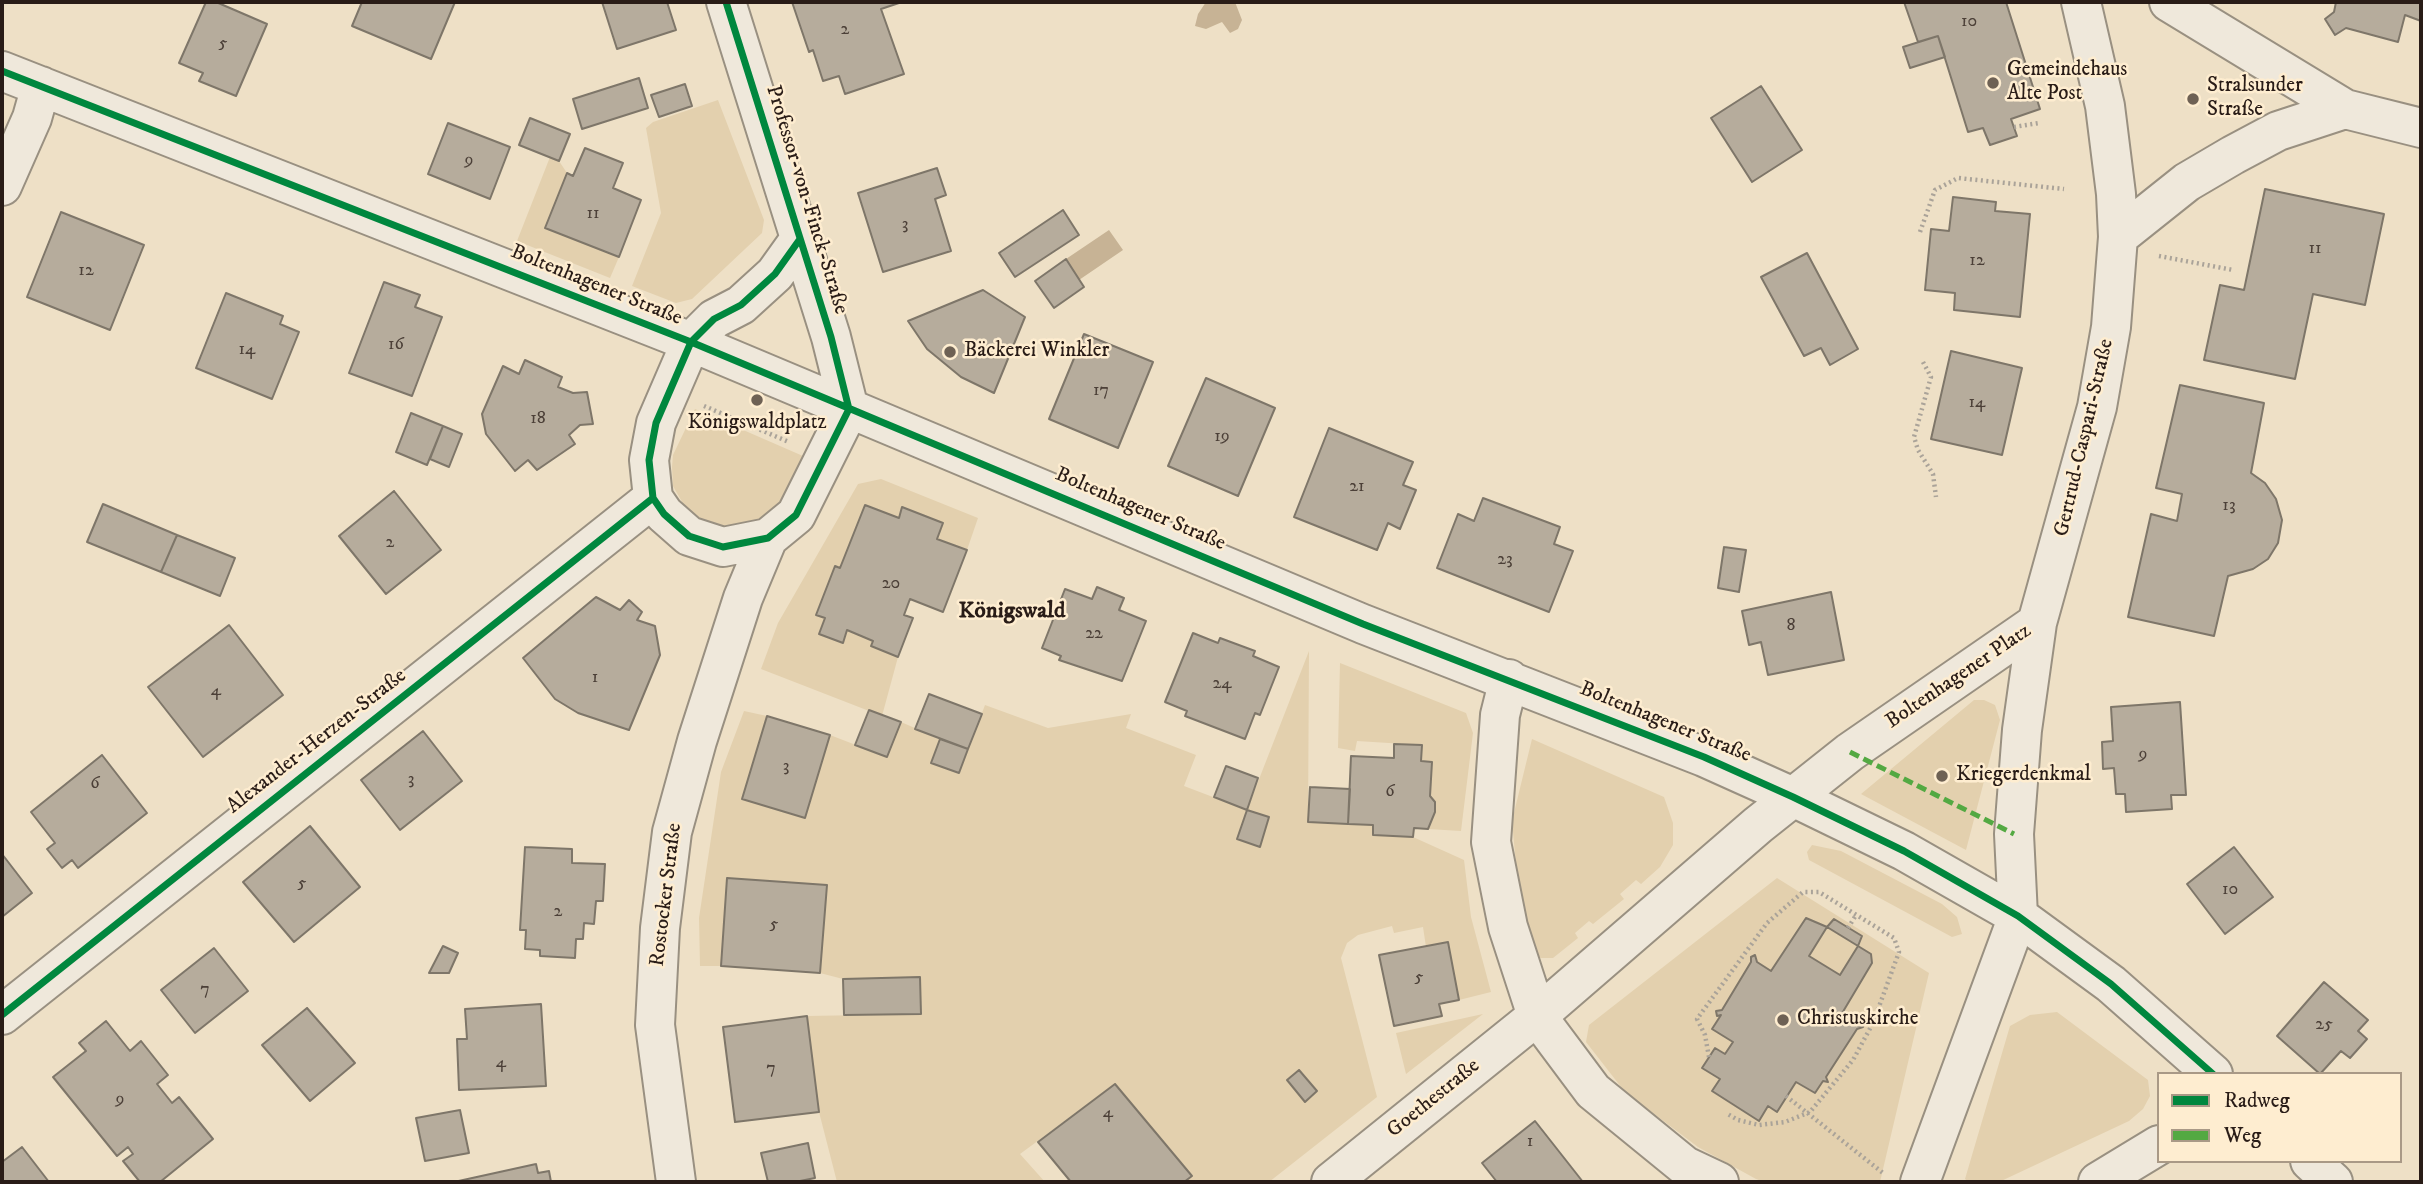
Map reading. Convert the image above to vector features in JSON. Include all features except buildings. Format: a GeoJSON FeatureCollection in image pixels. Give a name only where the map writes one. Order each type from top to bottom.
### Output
{"type":"FeatureCollection","features":[{"type":"Feature","properties":{"kind":"street","name":"Professor-von-Finck-Straße"},"geometry":{"type":"LineString","coordinates":[[726,2],[831,337],[849,409]]}},
{"type":"Feature","properties":{"kind":"street","name":"Gertrud-Caspari-Straße"},"geometry":{"type":"LineString","coordinates":[[2037,622],[2097,407],[2111,327],[2117,245],[2105,106],[2081,2]]}},
{"type":"Feature","properties":{"kind":"street"},"geometry":{"type":"LineString","coordinates":[[2169,2],[2345,109],[2421,128]]}},
{"type":"Feature","properties":{"kind":"street","name":"Boltenhagener Straße"},"geometry":{"type":"LineString","coordinates":[[2,71],[691,342],[1363,624],[1704,757],[1793,797],[1904,851],[2018,916],[2111,984],[2211,1072]]}},
{"type":"Feature","properties":{"kind":"street"},"geometry":{"type":"LineString","coordinates":[[2,186],[32,118],[41,86]]}},
{"type":"Feature","properties":{"kind":"street"},"geometry":{"type":"LineString","coordinates":[[2117,245],[2187,182],[2278,131],[2345,109]]}},
{"type":"Feature","properties":{"kind":"street"},"geometry":{"type":"LineString","coordinates":[[800,239],[775,274],[741,305],[714,319],[691,342],[656,423],[649,460],[653,498],[664,514],[690,537],[723,547],[768,537],[796,514],[849,409]]}},
{"type":"Feature","properties":{"kind":"street","name":"Alexander-Herzen-Straße"},"geometry":{"type":"LineString","coordinates":[[2,1015],[653,498]]}},
{"type":"Feature","properties":{"kind":"street","name":"Rostocker Straße"},"geometry":{"type":"LineString","coordinates":[[676,1182],[656,1025],[660,928],[672,832],[696,740],[743,598],[768,537]]}},
{"type":"Feature","properties":{"kind":"street","name":"Boltenhagener Platz"},"geometry":{"type":"LineString","coordinates":[[1536,1016],[1793,797],[1850,752],[2037,622]]}},
{"type":"Feature","properties":{"kind":"street","name":"Boltenhagener Platz"},"geometry":{"type":"LineString","coordinates":[[1920,1182],[2018,916],[2014,834],[2022,730],[2037,622]]}},
{"type":"Feature","properties":{"kind":"street"},"geometry":{"type":"LineString","coordinates":[[1509,679],[1500,715],[1491,842],[1508,927],[1536,1016],[1593,1091],[1685,1166],[1718,1182]]}},
{"type":"Feature","properties":{"kind":"street","name":"Goethestraße"},"geometry":{"type":"LineString","coordinates":[[1331,1182],[1536,1016]]}},
{"type":"Feature","properties":{"kind":"street"},"geometry":{"type":"LineString","coordinates":[[2098,1182],[2157,1146]]}},
{"type":"Feature","properties":{"kind":"street"},"geometry":{"type":"LineString","coordinates":[[2312,1163],[2333,1182]]}},
{"type":"Feature","properties":{"kind":"path"},"geometry":{"type":"LineString","coordinates":[[2014,127],[2039,123]]}},
{"type":"Feature","properties":{"kind":"path"},"geometry":{"type":"LineString","coordinates":[[1920,232],[1935,190],[1958,177],[2064,190]]}},
{"type":"Feature","properties":{"kind":"path"},"geometry":{"type":"LineString","coordinates":[[2117,245],[2144,253],[2233,270]]}},
{"type":"Feature","properties":{"kind":"path"},"geometry":{"type":"LineString","coordinates":[[1923,362],[1931,377],[1914,437],[1918,450],[1933,474],[1936,497]]}},
{"type":"Feature","properties":{"kind":"path"},"geometry":{"type":"LineString","coordinates":[[670,391],[825,457]]}},
{"type":"Feature","properties":{"kind":"path"},"geometry":{"type":"LineString","coordinates":[[1709,1058],[1705,1035],[1697,1019],[1767,923],[1803,892],[1819,892],[1894,938],[1899,952],[1872,1023],[1853,1060],[1810,1112],[1785,1122],[1759,1125],[1726,1113]]}},
{"type":"Feature","properties":{"kind":"path"},"geometry":{"type":"LineString","coordinates":[[1848,928],[1856,915]]}},
{"type":"Feature","properties":{"kind":"path"},"geometry":{"type":"LineString","coordinates":[[1786,1096],[1810,1112],[1894,1182]]}},
{"type":"Feature","properties":{"kind":"shaded area"},"geometry":{"type":"Polygon","coordinates":[[[1206,2],[1235,2],[1242,20],[1238,29],[1230,33],[1222,22],[1206,29],[1195,26],[1198,14],[1206,2]]]}},
{"type":"Feature","properties":{"kind":"shaded area"},"geometry":{"type":"Polygon","coordinates":[[[718,100],[764,220],[762,233],[692,299],[676,303],[632,286],[661,213],[646,128],[653,122],[718,100]]]}},
{"type":"Feature","properties":{"kind":"shaded area"},"geometry":{"type":"Polygon","coordinates":[[[550,157],[559,161],[567,173],[545,228],[619,257],[610,278],[517,241],[550,157]]]}},
{"type":"Feature","properties":{"kind":"shaded area"},"geometry":{"type":"Polygon","coordinates":[[[1109,230],[1123,250],[1079,280],[1066,259],[1109,230]]]}},
{"type":"Feature","properties":{"kind":"shaded area"},"geometry":{"type":"Polygon","coordinates":[[[695,409],[803,456],[780,501],[766,517],[733,529],[706,522],[685,507],[673,486],[673,455],[695,409]]]}},
{"type":"Feature","properties":{"kind":"shaded area"},"geometry":{"type":"Polygon","coordinates":[[[881,479],[978,518],[967,550],[937,539],[902,508],[899,518],[865,505],[840,568],[835,566],[816,614],[825,618],[819,634],[842,643],[847,630],[873,641],[872,647],[898,657],[882,716],[761,669],[778,623],[858,484],[881,479]]]}},
{"type":"Feature","properties":{"kind":"shaded area"},"geometry":{"type":"Polygon","coordinates":[[[1309,651],[1308,822],[1373,825],[1374,835],[1413,837],[1464,860],[1471,917],[1491,992],[1459,1000],[1448,942],[1426,947],[1423,927],[1394,933],[1392,926],[1358,935],[1347,943],[1341,958],[1377,1097],[1269,1182],[1184,1182],[1191,1175],[1115,1084],[1020,1154],[1045,1182],[837,1182],[819,1112],[807,1016],[920,1014],[920,977],[843,979],[820,973],[827,885],[728,878],[721,966],[700,966],[699,918],[721,772],[744,711],[767,716],[743,799],[804,818],[830,735],[887,757],[901,722],[940,739],[931,763],[959,773],[985,705],[1048,728],[1131,714],[1126,728],[1196,755],[1184,786],[1247,810],[1309,651]],[[1247,810],[1237,839],[1259,846],[1269,817],[1247,810]]]}},
{"type":"Feature","properties":{"kind":"shaded area"},"geometry":{"type":"Polygon","coordinates":[[[1340,663],[1466,713],[1473,733],[1461,831],[1428,829],[1435,812],[1435,803],[1430,796],[1432,762],[1421,761],[1421,745],[1357,741],[1355,751],[1338,748],[1340,663]]]}},
{"type":"Feature","properties":{"kind":"shaded area"},"geometry":{"type":"Polygon","coordinates":[[[1974,700],[1984,700],[1995,705],[2000,720],[1966,850],[1861,794],[1974,700]]]}},
{"type":"Feature","properties":{"kind":"shaded area"},"geometry":{"type":"Polygon","coordinates":[[[1532,739],[1664,797],[1673,823],[1673,845],[1660,867],[1641,884],[1636,880],[1620,894],[1624,899],[1593,924],[1589,921],[1575,933],[1578,938],[1553,958],[1539,958],[1520,908],[1512,821],[1532,739]]]}},
{"type":"Feature","properties":{"kind":"shaded area"},"geometry":{"type":"Polygon","coordinates":[[[1812,845],[1841,851],[1942,904],[1957,917],[1962,934],[1952,937],[1809,860],[1807,852],[1812,845]]]}},
{"type":"Feature","properties":{"kind":"shaded area"},"geometry":{"type":"Polygon","coordinates":[[[1777,878],[1929,973],[1880,1182],[1765,1182],[1756,1179],[1698,1147],[1625,1092],[1586,1042],[1589,1025],[1777,878]]]}},
{"type":"Feature","properties":{"kind":"shaded area"},"geometry":{"type":"Polygon","coordinates":[[[2057,1012],[2148,1080],[2150,1096],[2143,1109],[2129,1121],[1999,1182],[1969,1182],[1965,1179],[2010,1026],[2030,1015],[2057,1012]]]}},
{"type":"Feature","properties":{"kind":"shaded area"},"geometry":{"type":"Polygon","coordinates":[[[1483,1014],[1406,1074],[1396,1033],[1483,1014]]]}},
{"type":"Feature","properties":{"kind":"marked path"},"geometry":{"type":"LineString","coordinates":[[1850,752],[2014,834]]}},
{"type":"Feature","properties":{"kind":"cycle path"},"geometry":{"type":"LineString","coordinates":[[726,2],[831,337],[849,409]]}},
{"type":"Feature","properties":{"kind":"cycle path"},"geometry":{"type":"LineString","coordinates":[[2,71],[691,342],[1363,624],[1704,757],[1793,797],[1904,851],[2018,916],[2111,984],[2211,1072]]}},
{"type":"Feature","properties":{"kind":"cycle path"},"geometry":{"type":"LineString","coordinates":[[800,239],[775,274],[741,305],[714,319],[691,342],[656,423],[649,460],[653,498],[664,514],[689,536],[723,547],[768,538],[796,515],[849,409]]}},
{"type":"Feature","properties":{"kind":"cycle path"},"geometry":{"type":"LineString","coordinates":[[2,1015],[653,498]]}},
{"type":"Feature","properties":{"kind":"place","name":"Gemeindehaus Alte Post"},"geometry":{"type":"Point","coordinates":[1993,83]}},
{"type":"Feature","properties":{"kind":"place","name":"Stralsunder Straße"},"geometry":{"type":"Point","coordinates":[2193,99]}},
{"type":"Feature","properties":{"kind":"place","name":"Bäckerei Winkler"},"geometry":{"type":"Point","coordinates":[950,352]}},
{"type":"Feature","properties":{"kind":"place","name":"Königswaldplatz"},"geometry":{"type":"Point","coordinates":[757,400]}},
{"type":"Feature","properties":{"kind":"place","name":"Kriegerdenkmal"},"geometry":{"type":"Point","coordinates":[1942,776]}},
{"type":"Feature","properties":{"kind":"place","name":"Christuskirche"},"geometry":{"type":"Point","coordinates":[1783,1020]}},
{"type":"Feature","properties":{"kind":"district","name":"Königswald"},"geometry":{"type":"Point","coordinates":[1012,612]}}]}
